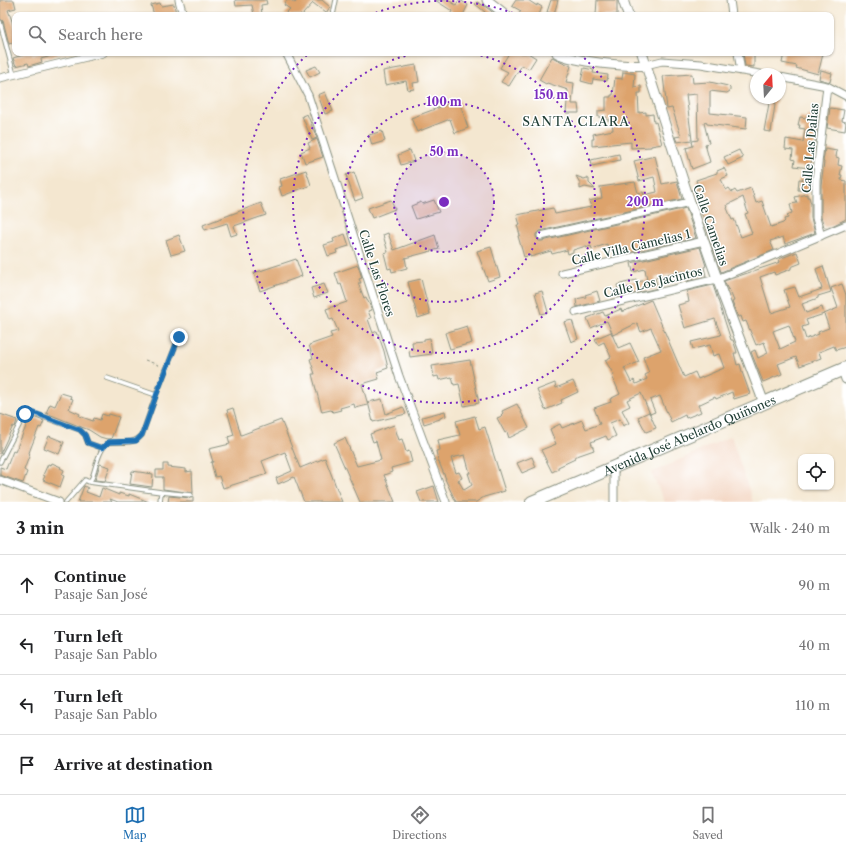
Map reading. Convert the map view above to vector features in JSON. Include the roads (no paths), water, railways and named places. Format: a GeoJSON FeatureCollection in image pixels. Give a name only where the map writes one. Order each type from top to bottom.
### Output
{"type":"FeatureCollection","features":[{"type":"Feature","properties":{"kind":"main road","name":"Avenida José Abelardo Quiñones"},"geometry":{"type":"LineString","coordinates":[[532,502],[764,404],[845,372]]}},
{"type":"Feature","properties":{"kind":"street"},"geometry":{"type":"LineString","coordinates":[[179,0],[182,12]]}},
{"type":"Feature","properties":{"kind":"street"},"geometry":{"type":"LineString","coordinates":[[487,0],[502,12]]}},
{"type":"Feature","properties":{"kind":"street"},"geometry":{"type":"LineString","coordinates":[[623,0],[627,12]]}},
{"type":"Feature","properties":{"kind":"street"},"geometry":{"type":"LineString","coordinates":[[730,0],[732,12]]}},
{"type":"Feature","properties":{"kind":"street"},"geometry":{"type":"LineString","coordinates":[[0,78],[89,56]]}},
{"type":"Feature","properties":{"kind":"street","name":"Calle Las Flores"},"geometry":{"type":"LineString","coordinates":[[289,56],[308,95],[399,376],[446,502]]}},
{"type":"Feature","properties":{"kind":"street"},"geometry":{"type":"LineString","coordinates":[[564,56],[572,59],[635,66],[646,66],[662,61],[701,64],[750,72]]}},
{"type":"Feature","properties":{"kind":"street","name":"Calle Camelias"},"geometry":{"type":"LineString","coordinates":[[643,56],[690,202],[764,404]]}},
{"type":"Feature","properties":{"kind":"street"},"geometry":{"type":"LineString","coordinates":[[738,56],[741,71]]}},
{"type":"Feature","properties":{"kind":"street"},"geometry":{"type":"LineString","coordinates":[[786,79],[827,86],[846,96]]}},
{"type":"Feature","properties":{"kind":"street","name":"Calle Las Dalias"},"geometry":{"type":"LineString","coordinates":[[821,236],[816,218],[816,180],[827,86]]}},
{"type":"Feature","properties":{"kind":"street"},"geometry":{"type":"LineString","coordinates":[[541,236],[690,202]]}},
{"type":"Feature","properties":{"kind":"street","name":"Calle Los Jacintos"},"geometry":{"type":"LineString","coordinates":[[576,312],[717,278],[846,225]]}},
{"type":"Feature","properties":{"kind":"street","name":"Calle Villa Camelias 1"},"geometry":{"type":"LineString","coordinates":[[562,274],[704,241]]}},
{"type":"Feature","properties":{"kind":"street"},"geometry":{"type":"LineString","coordinates":[[614,467],[614,502]]}},
{"type":"Feature","properties":{"kind":"street"},"geometry":{"type":"LineString","coordinates":[[0,480],[59,502]]}},
{"type":"Feature","properties":{"kind":"lane"},"geometry":{"type":"LineString","coordinates":[[334,12],[336,0]]}},
{"type":"Feature","properties":{"kind":"lane"},"geometry":{"type":"LineString","coordinates":[[0,22],[14,74]]}},
{"type":"Feature","properties":{"kind":"lane"},"geometry":{"type":"LineString","coordinates":[[89,482],[92,478],[102,448],[109,442],[133,442],[139,440],[179,337]]}},
{"type":"Feature","properties":{"kind":"lane"},"geometry":{"type":"LineString","coordinates":[[107,378],[156,396]]}},
{"type":"Feature","properties":{"kind":"lane"},"geometry":{"type":"LineString","coordinates":[[0,462],[23,417],[27,413],[32,412],[80,430],[85,435],[88,443],[102,448]]}},
{"type":"Feature","properties":{"kind":"lane"},"geometry":{"type":"LineString","coordinates":[[66,502],[85,480],[89,482],[191,495]]}},
{"type":"Feature","properties":{"kind":"lane"},"geometry":{"type":"LineString","coordinates":[[160,502],[161,492]]}},
{"type":"Feature","properties":{"kind":"district","name":"SANTA CLARA"},"geometry":{"type":"Point","coordinates":[576,121]}}]}
